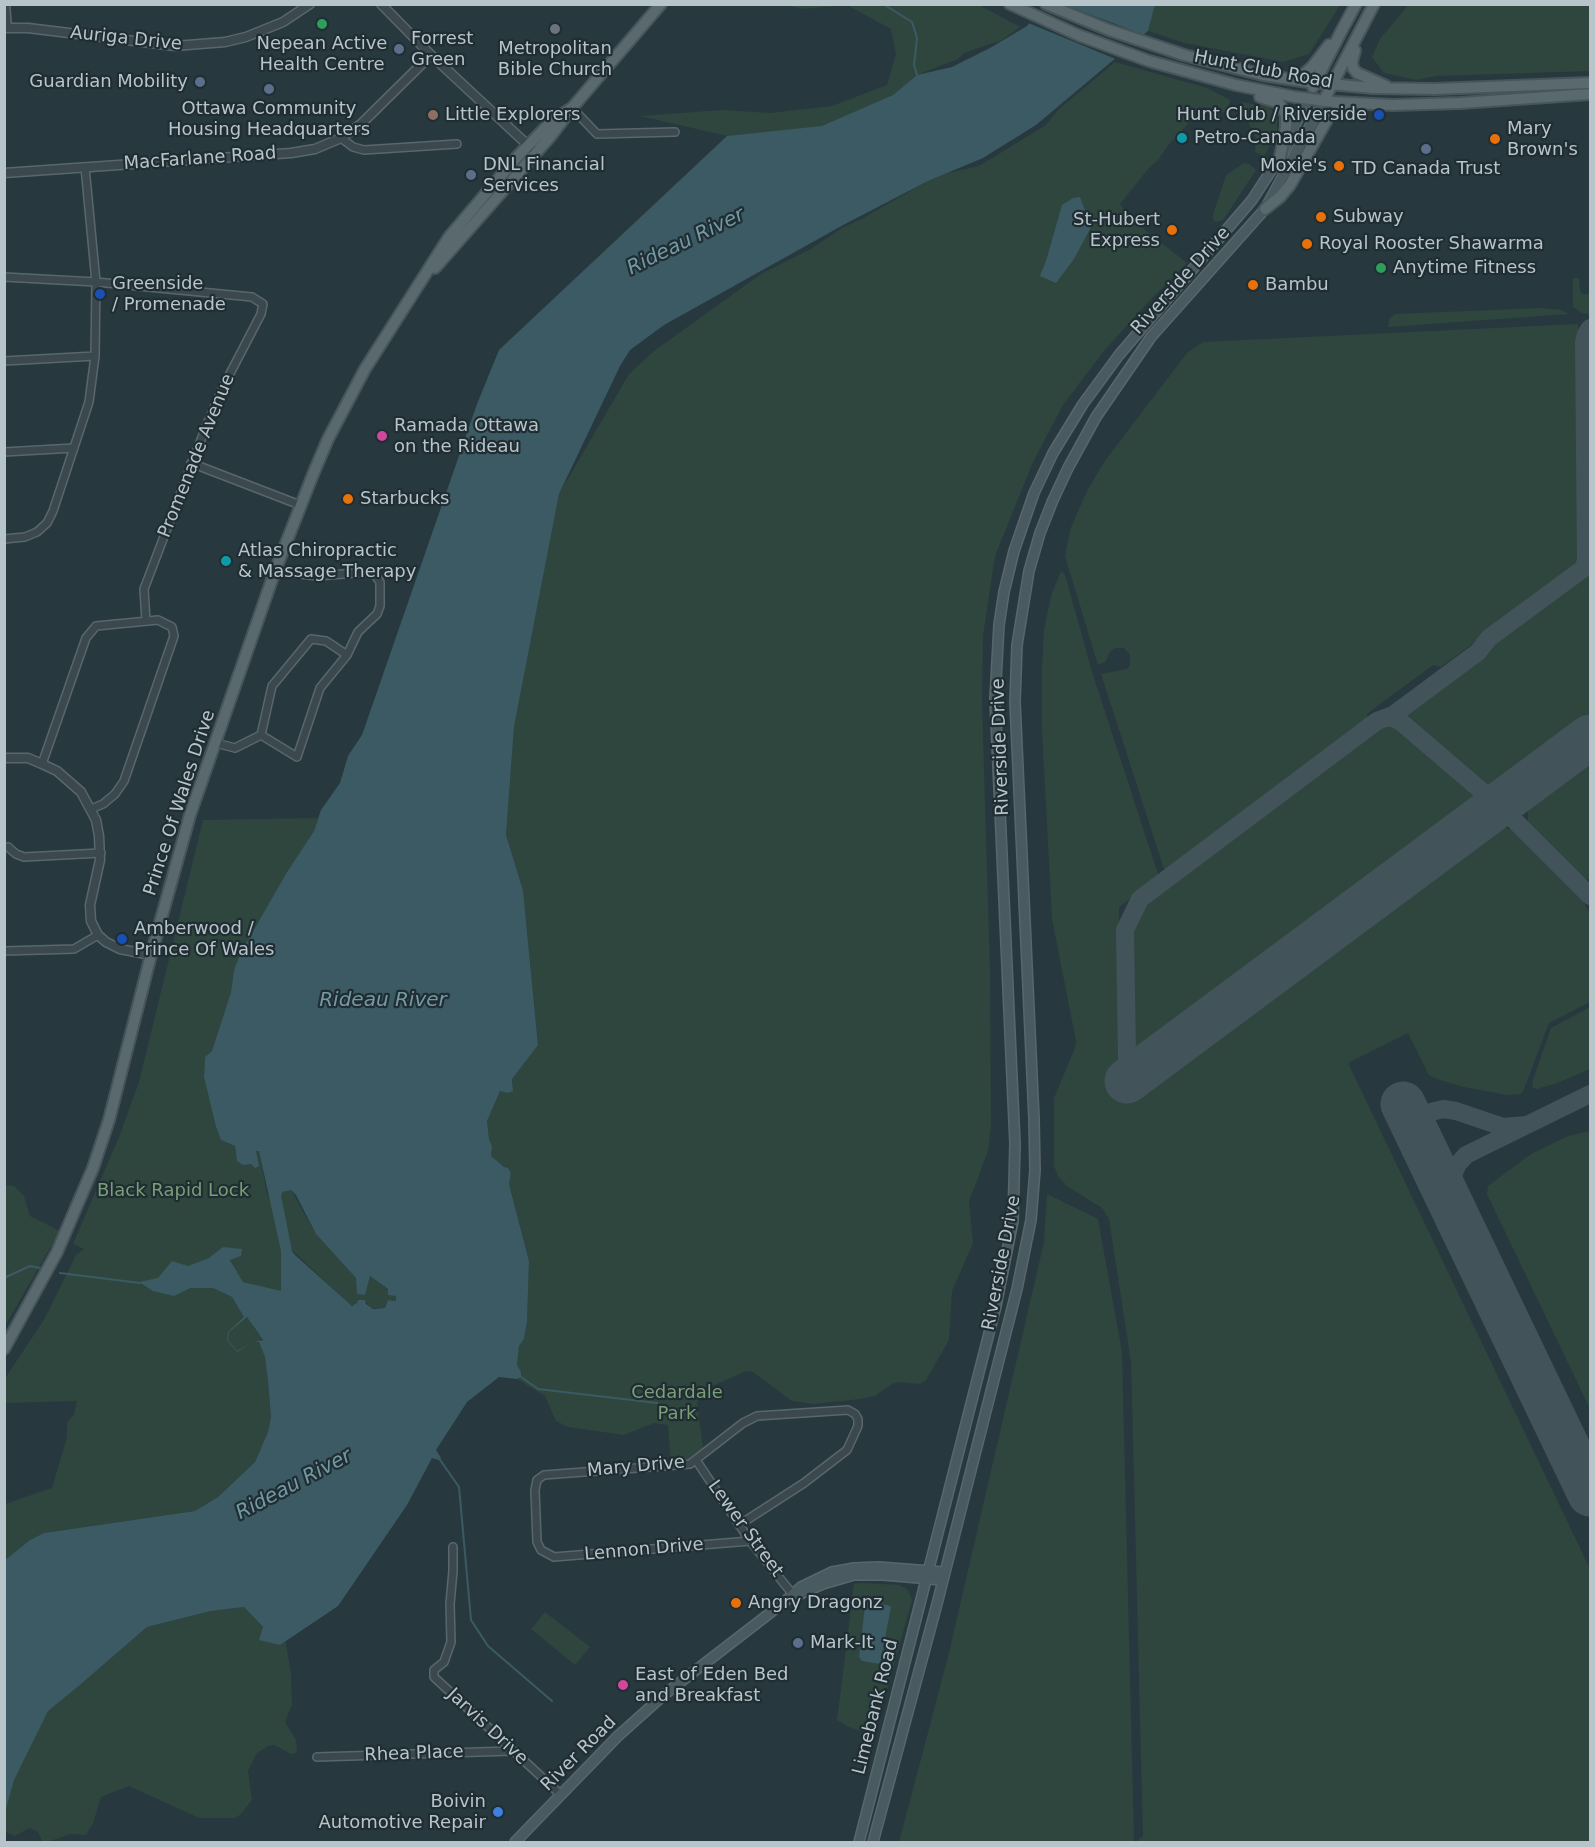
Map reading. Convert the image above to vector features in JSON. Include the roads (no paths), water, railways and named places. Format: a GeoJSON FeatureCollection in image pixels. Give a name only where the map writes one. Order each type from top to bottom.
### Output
{"type":"FeatureCollection","features":[{"type":"Feature","properties":{"kind":"main road","name":"Prince Of Wales Drive"},"geometry":{"type":"LineString","coordinates":[[4,1349],[57,1252],[86,1186],[109,1120],[187,824],[300,505],[346,403],[389,329],[421,281],[457,243],[532,149],[560,126],[572,108],[661,4]]}},
{"type":"Feature","properties":{"kind":"main road","name":"Hunt Club Road"},"geometry":{"type":"LineString","coordinates":[[1010,4],[1078,35],[1140,58],[1236,85],[1308,98],[1357,104],[1440,104],[1590,94]]}},
{"type":"Feature","properties":{"kind":"main road","name":"Hunt Club Road"},"geometry":{"type":"LineString","coordinates":[[1046,4],[1088,22],[1199,59],[1263,75],[1315,83],[1391,89],[1464,89],[1590,82]]}},
{"type":"Feature","properties":{"kind":"main road","name":"Riverside Drive"},"geometry":{"type":"LineString","coordinates":[[927,1574],[996,1306],[1013,1221],[1015,1144],[995,699],[997,644],[1008,576],[1034,493],[1075,415],[1119,355],[1252,200],[1280,157],[1342,28],[1356,4]]}},
{"type":"Feature","properties":{"kind":"main road","name":"Riverside Drive"},"geometry":{"type":"LineString","coordinates":[[943,1576],[1024,1259],[1033,1196],[1034,1119],[1015,702],[1017,645],[1025,589],[1034,556],[1047,516],[1086,434],[1146,344],[1265,209],[1374,4]]}},
{"type":"Feature","properties":{"kind":"main road"},"geometry":{"type":"LineString","coordinates":[[1297,80],[1312,67],[1342,28]]}},
{"type":"Feature","properties":{"kind":"main road"},"geometry":{"type":"LineString","coordinates":[[1361,30],[1354,53],[1353,68],[1365,77],[1391,89]]}},
{"type":"Feature","properties":{"kind":"main road"},"geometry":{"type":"LineString","coordinates":[[1236,85],[1248,93],[1275,101],[1282,107],[1286,115],[1286,127],[1280,157]]}},
{"type":"Feature","properties":{"kind":"main road"},"geometry":{"type":"LineString","coordinates":[[1547,85],[1548,97]]}},
{"type":"Feature","properties":{"kind":"main road"},"geometry":{"type":"LineString","coordinates":[[1265,209],[1290,185],[1328,118],[1338,110],[1357,104]]}},
{"type":"Feature","properties":{"kind":"main road"},"geometry":{"type":"LineString","coordinates":[[1221,237],[1233,247]]}},
{"type":"Feature","properties":{"kind":"main road","name":"River Road"},"geometry":{"type":"LineString","coordinates":[[515,1842],[618,1736],[665,1694],[810,1581],[842,1569],[867,1566],[943,1576]]}},
{"type":"Feature","properties":{"kind":"main road","name":"Limebank Road"},"geometry":{"type":"LineString","coordinates":[[859,1842],[927,1574]]}},
{"type":"Feature","properties":{"kind":"main road","name":"Limebank Road"},"geometry":{"type":"LineString","coordinates":[[873,1842],[943,1576]]}},
{"type":"Feature","properties":{"kind":"street"},"geometry":{"type":"LineString","coordinates":[[5,4],[6,28]]}},
{"type":"Feature","properties":{"kind":"street","name":"Auriga Drive"},"geometry":{"type":"LineString","coordinates":[[6,28],[28,27],[154,44],[196,46],[225,42],[265,30],[310,4]]}},
{"type":"Feature","properties":{"kind":"street"},"geometry":{"type":"LineString","coordinates":[[381,4],[431,55],[532,149]]}},
{"type":"Feature","properties":{"kind":"street","name":"MacFarlane Road"},"geometry":{"type":"LineString","coordinates":[[4,173],[291,153],[315,149],[341,138],[377,109],[431,55]]}},
{"type":"Feature","properties":{"kind":"street"},"geometry":{"type":"LineString","coordinates":[[572,108],[597,134],[675,132]]}},
{"type":"Feature","properties":{"kind":"street"},"geometry":{"type":"LineString","coordinates":[[341,138],[353,147],[364,150],[458,144]]}},
{"type":"Feature","properties":{"kind":"street"},"geometry":{"type":"LineString","coordinates":[[4,539],[25,537],[37,532],[50,517],[89,402],[95,356],[96,282],[84,167]]}},
{"type":"Feature","properties":{"kind":"street","name":"Promenade Avenue"},"geometry":{"type":"LineString","coordinates":[[4,278],[96,282],[252,297],[263,304],[261,314],[224,385],[191,463],[144,589],[146,621]]}},
{"type":"Feature","properties":{"kind":"street"},"geometry":{"type":"LineString","coordinates":[[4,361],[95,356]]}},
{"type":"Feature","properties":{"kind":"street"},"geometry":{"type":"LineString","coordinates":[[4,452],[74,448]]}},
{"type":"Feature","properties":{"kind":"street"},"geometry":{"type":"LineString","coordinates":[[191,463],[300,505]]}},
{"type":"Feature","properties":{"kind":"street"},"geometry":{"type":"LineString","coordinates":[[261,735],[297,757],[320,687],[347,655],[358,632],[379,610],[381,587],[378,578],[369,572],[362,571],[317,576],[275,572]]}},
{"type":"Feature","properties":{"kind":"street"},"geometry":{"type":"LineString","coordinates":[[42,764],[86,638],[96,626],[158,620],[172,627],[174,636],[124,782],[103,804],[91,809]]}},
{"type":"Feature","properties":{"kind":"street"},"geometry":{"type":"LineString","coordinates":[[216,743],[236,748],[261,735],[272,686],[309,641],[322,639],[347,655]]}},
{"type":"Feature","properties":{"kind":"street"},"geometry":{"type":"LineString","coordinates":[[4,758],[27,758],[42,764],[69,780],[81,792],[91,809],[99,836],[100,853],[90,905],[91,921],[98,935],[106,942],[120,949],[151,955]]}},
{"type":"Feature","properties":{"kind":"street"},"geometry":{"type":"LineString","coordinates":[[8,847],[24,858],[100,853]]}},
{"type":"Feature","properties":{"kind":"street"},"geometry":{"type":"LineString","coordinates":[[4,951],[74,949],[98,935]]}},
{"type":"Feature","properties":{"kind":"street","name":"Mary Drive"},"geometry":{"type":"LineString","coordinates":[[541,1549],[536,1534],[534,1494],[539,1478],[544,1475],[680,1466],[696,1460],[743,1423],[757,1416],[849,1410],[855,1414],[858,1419],[855,1435],[847,1450],[804,1483],[739,1525]]}},
{"type":"Feature","properties":{"kind":"street","name":"Lewer Street"},"geometry":{"type":"LineString","coordinates":[[696,1460],[750,1541],[794,1595]]}},
{"type":"Feature","properties":{"kind":"street","name":"Lennon Drive"},"geometry":{"type":"LineString","coordinates":[[541,1549],[554,1557],[562,1557],[750,1541]]}},
{"type":"Feature","properties":{"kind":"street","name":"Jarvis Drive"},"geometry":{"type":"LineString","coordinates":[[453,1547],[451,1642],[444,1662],[434,1670],[434,1677],[561,1795]]}},
{"type":"Feature","properties":{"kind":"street","name":"Rhea Place"},"geometry":{"type":"LineString","coordinates":[[317,1757],[512,1751]]}},
{"type":"Feature","properties":{"kind":"water","name":"Rideau River"},"geometry":{"type":"Polygon","coordinates":[[[1044,5],[1155,5],[1148,31],[1036,125],[983,158],[928,181],[845,224],[664,325],[630,350],[620,366],[559,494],[514,727],[506,835],[523,890],[538,1045],[512,1079],[513,1091],[508,1093],[500,1091],[487,1121],[492,1146],[491,1156],[508,1168],[511,1173],[509,1184],[529,1261],[527,1322],[524,1339],[519,1346],[517,1365],[521,1377],[517,1379],[499,1377],[467,1402],[436,1450],[441,1458],[439,1460],[432,1458],[407,1505],[338,1606],[280,1645],[259,1640],[263,1627],[244,1607],[211,1611],[147,1627],[48,1711],[14,1780],[5,1812],[5,1560],[30,1540],[44,1533],[195,1511],[218,1497],[255,1462],[268,1432],[271,1417],[265,1357],[259,1342],[254,1342],[237,1352],[227,1340],[228,1332],[244,1317],[232,1297],[213,1288],[190,1288],[174,1296],[153,1291],[139,1282],[158,1278],[172,1261],[188,1266],[209,1258],[223,1247],[242,1249],[241,1256],[230,1260],[243,1282],[281,1291],[281,1251],[259,1151],[256,1151],[259,1166],[255,1168],[251,1164],[243,1165],[237,1161],[235,1146],[221,1140],[204,1077],[205,1057],[212,1051],[241,952],[287,872],[314,831],[321,810],[340,783],[348,756],[362,735],[477,404],[499,350],[727,136],[822,126],[893,95],[917,75],[952,67],[1027,26],[1044,5]],[[291,1190],[281,1195],[292,1251],[295,1255],[352,1306],[358,1300],[365,1300],[366,1304],[373,1309],[385,1308],[388,1300],[396,1301],[396,1296],[388,1295],[388,1289],[370,1276],[365,1295],[357,1294],[356,1278],[316,1234],[296,1195],[291,1190]],[[247,1317],[229,1332],[228,1340],[237,1351],[263,1340],[247,1317]]]}},
{"type":"Feature","properties":{"kind":"water"},"geometry":{"type":"Polygon","coordinates":[[[1080,197],[1091,227],[1074,259],[1056,283],[1040,276],[1062,205],[1073,198],[1080,197]]]}},
{"type":"Feature","properties":{"kind":"water"},"geometry":{"type":"Polygon","coordinates":[[[868,1602],[891,1607],[880,1664],[862,1661],[859,1657],[865,1606],[868,1602]]]}},
{"type":"Feature","properties":{"kind":"waterway"},"geometry":{"type":"LineString","coordinates":[[883,4],[912,22],[917,38],[914,65],[917,75]]}},
{"type":"Feature","properties":{"kind":"waterway"},"geometry":{"type":"LineString","coordinates":[[4,1278],[30,1266],[40,1268]]}},
{"type":"Feature","properties":{"kind":"waterway"},"geometry":{"type":"LineString","coordinates":[[60,1273],[140,1283]]}},
{"type":"Feature","properties":{"kind":"waterway"},"geometry":{"type":"LineString","coordinates":[[521,1377],[538,1389],[657,1403]]}},
{"type":"Feature","properties":{"kind":"waterway"},"geometry":{"type":"LineString","coordinates":[[438,1457],[459,1487],[471,1620],[488,1646],[552,1701]]}},
{"type":"Feature","properties":{"kind":"place","name":"Nepean Active Health Centre"},"geometry":{"type":"Point","coordinates":[322,24]}},
{"type":"Feature","properties":{"kind":"place","name":"Metropolitan Bible Church"},"geometry":{"type":"Point","coordinates":[555,29]}},
{"type":"Feature","properties":{"kind":"place","name":"Forrest Green"},"geometry":{"type":"Point","coordinates":[399,49]}},
{"type":"Feature","properties":{"kind":"place","name":"Guardian Mobility"},"geometry":{"type":"Point","coordinates":[200,82]}},
{"type":"Feature","properties":{"kind":"place","name":"Ottawa Community Housing Headquarters"},"geometry":{"type":"Point","coordinates":[269,89]}},
{"type":"Feature","properties":{"kind":"place","name":"Little Explorers"},"geometry":{"type":"Point","coordinates":[433,115]}},
{"type":"Feature","properties":{"kind":"place","name":"Hunt Club / Riverside"},"geometry":{"type":"Point","coordinates":[1379,115]}},
{"type":"Feature","properties":{"kind":"place","name":"Petro-Canada"},"geometry":{"type":"Point","coordinates":[1182,138]}},
{"type":"Feature","properties":{"kind":"place","name":"Mary Brown's"},"geometry":{"type":"Point","coordinates":[1495,139]}},
{"type":"Feature","properties":{"kind":"place","name":"TD Canada Trust"},"geometry":{"type":"Point","coordinates":[1426,149]}},
{"type":"Feature","properties":{"kind":"place","name":"Moxie's"},"geometry":{"type":"Point","coordinates":[1339,166]}},
{"type":"Feature","properties":{"kind":"place","name":"DNL Financial Services"},"geometry":{"type":"Point","coordinates":[471,175]}},
{"type":"Feature","properties":{"kind":"place","name":"Subway"},"geometry":{"type":"Point","coordinates":[1321,217]}},
{"type":"Feature","properties":{"kind":"place","name":"St-Hubert Express"},"geometry":{"type":"Point","coordinates":[1172,230]}},
{"type":"Feature","properties":{"kind":"place","name":"Royal Rooster Shawarma"},"geometry":{"type":"Point","coordinates":[1307,244]}},
{"type":"Feature","properties":{"kind":"place","name":"Anytime Fitness"},"geometry":{"type":"Point","coordinates":[1381,268]}},
{"type":"Feature","properties":{"kind":"place","name":"Bambu"},"geometry":{"type":"Point","coordinates":[1253,285]}},
{"type":"Feature","properties":{"kind":"place","name":"Greenside / Promenade"},"geometry":{"type":"Point","coordinates":[100,294]}},
{"type":"Feature","properties":{"kind":"place","name":"Ramada Ottawa on the Rideau"},"geometry":{"type":"Point","coordinates":[382,436]}},
{"type":"Feature","properties":{"kind":"place","name":"Starbucks"},"geometry":{"type":"Point","coordinates":[348,499]}},
{"type":"Feature","properties":{"kind":"place","name":"Atlas Chiropractic & Massage Therapy"},"geometry":{"type":"Point","coordinates":[226,561]}},
{"type":"Feature","properties":{"kind":"place","name":"Amberwood / Prince Of Wales"},"geometry":{"type":"Point","coordinates":[122,939]}},
{"type":"Feature","properties":{"kind":"place","name":"Angry Dragonz"},"geometry":{"type":"Point","coordinates":[736,1603]}},
{"type":"Feature","properties":{"kind":"place","name":"Mark-It"},"geometry":{"type":"Point","coordinates":[798,1643]}},
{"type":"Feature","properties":{"kind":"place","name":"East of Eden Bed and Breakfast"},"geometry":{"type":"Point","coordinates":[623,1685]}},
{"type":"Feature","properties":{"kind":"place","name":"Boivin Automotive Repair"},"geometry":{"type":"Point","coordinates":[498,1812]}},
{"type":"Feature","properties":{"kind":"park label","name":"Black Rapid Lock"},"geometry":{"type":"Point","coordinates":[173,1191]}},
{"type":"Feature","properties":{"kind":"park label","name":"Cedardale Park"},"geometry":{"type":"Point","coordinates":[677,1403]}}]}
